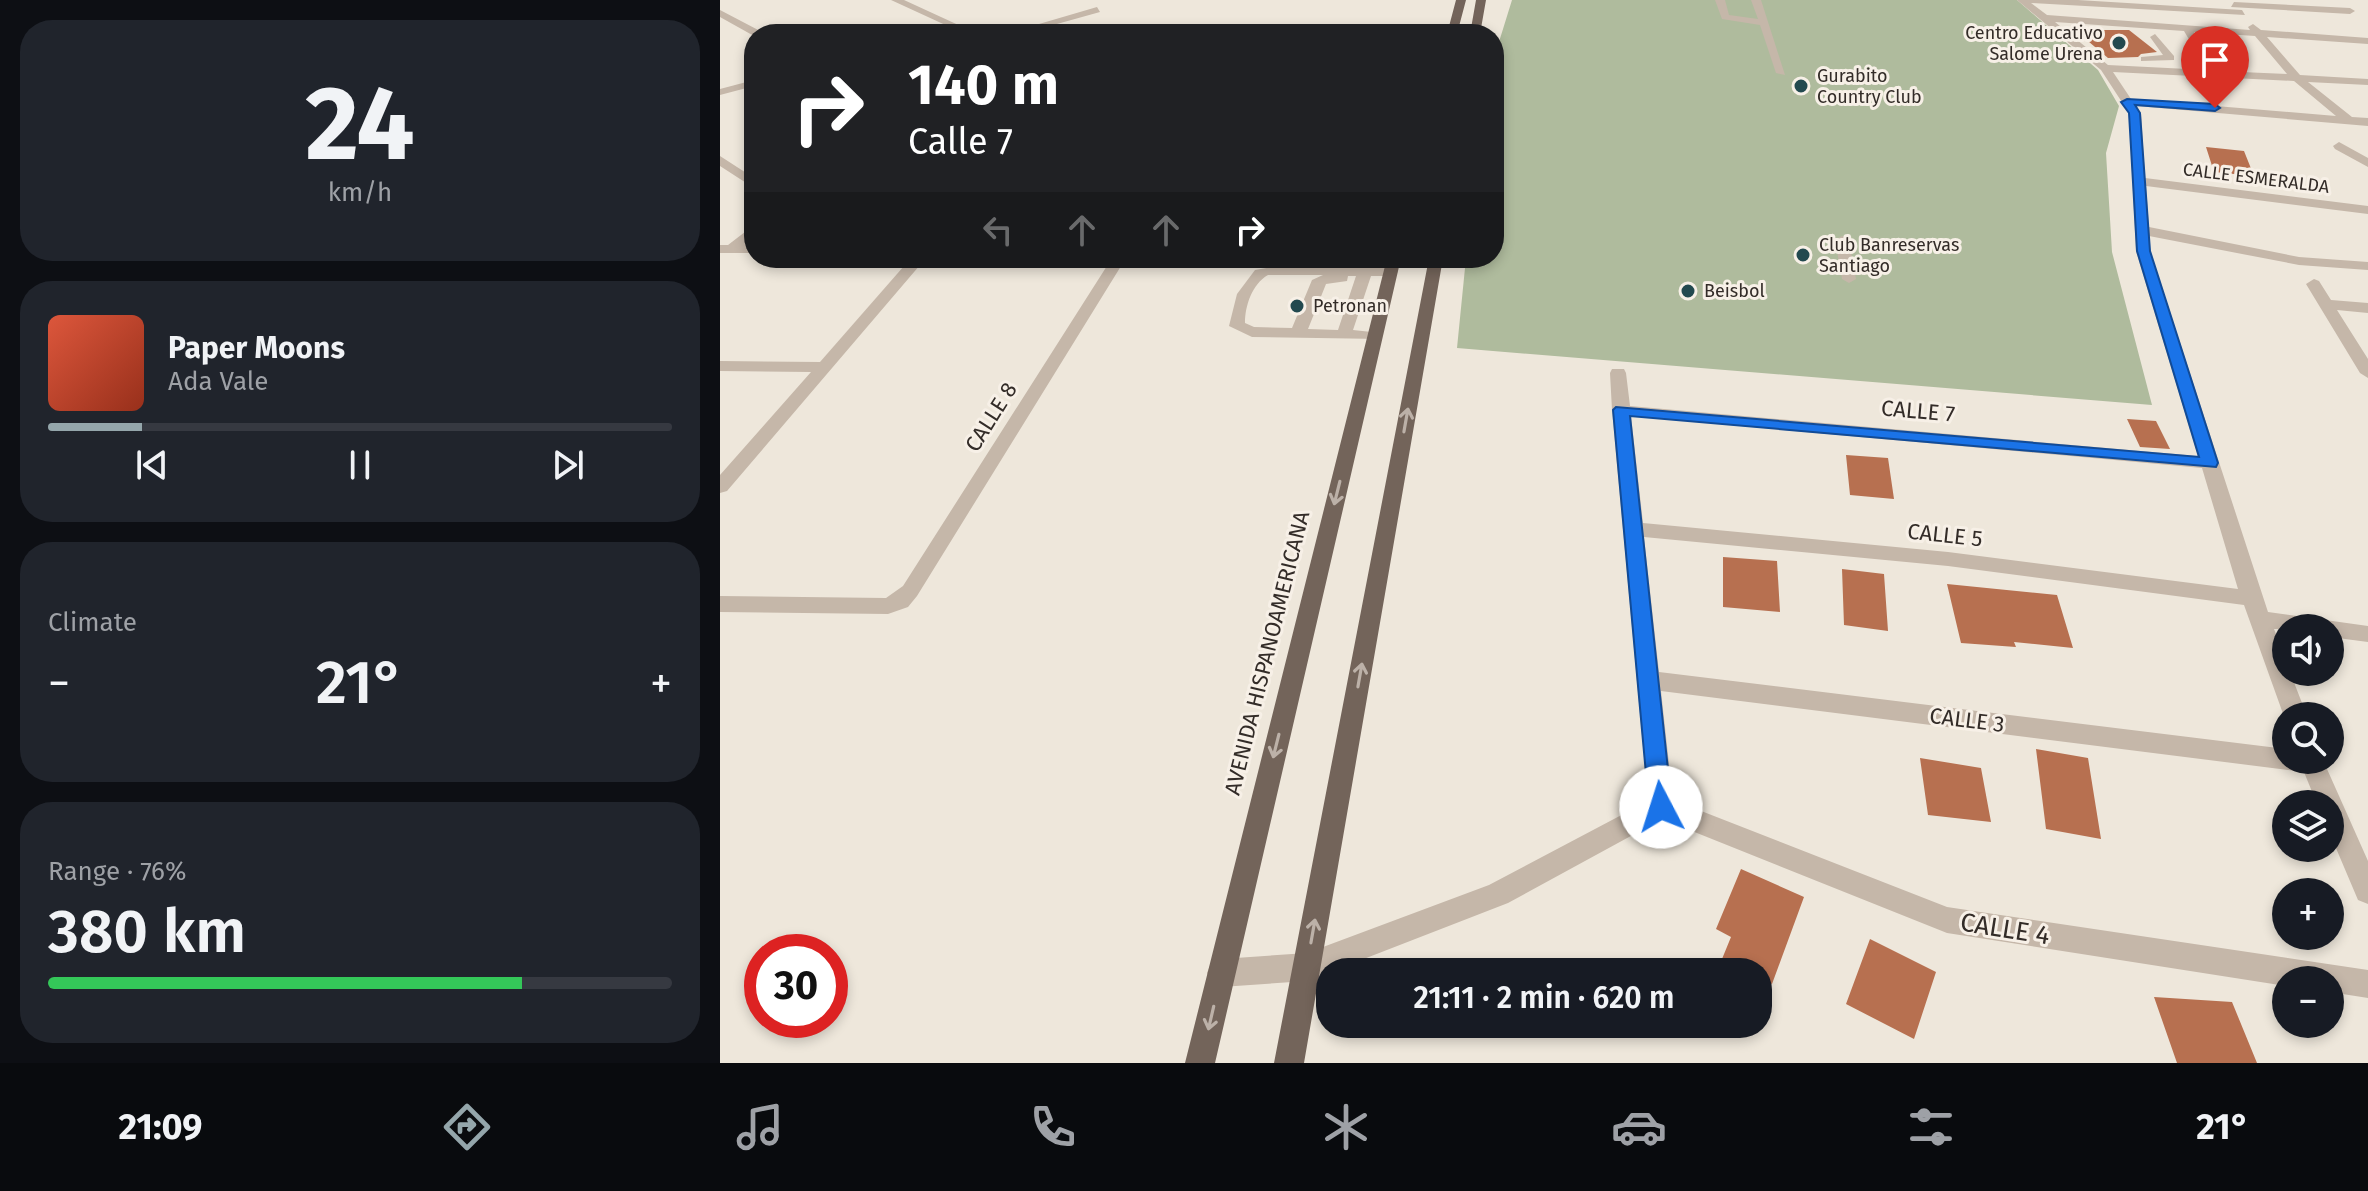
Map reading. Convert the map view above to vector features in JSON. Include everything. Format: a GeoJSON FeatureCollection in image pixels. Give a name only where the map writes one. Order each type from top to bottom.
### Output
{"type":"FeatureCollection","features":[{"type":"Feature","properties":{"kind":"main road"},"geometry":{"type":"LineString","coordinates":[[1455,24],[1461,0]]}},
{"type":"Feature","properties":{"kind":"main road"},"geometry":{"type":"LineString","coordinates":[[1477,24],[1481,0]]}},
{"type":"Feature","properties":{"kind":"main road","name":"AVENIDA HISPANOAMERICANA"},"geometry":{"type":"LineString","coordinates":[[1200,1063],[1390,268]]}},
{"type":"Feature","properties":{"kind":"main road"},"geometry":{"type":"LineString","coordinates":[[1289,1063],[1434,268]]}},
{"type":"Feature","properties":{"kind":"street"},"geometry":{"type":"LineString","coordinates":[[896,0],[950,24]]}},
{"type":"Feature","properties":{"kind":"street"},"geometry":{"type":"LineString","coordinates":[[1720,0],[1725,17],[1764,23]]}},
{"type":"Feature","properties":{"kind":"street"},"geometry":{"type":"LineString","coordinates":[[1756,0],[1781,73]]}},
{"type":"Feature","properties":{"kind":"street"},"geometry":{"type":"LineString","coordinates":[[2022,0],[2099,64],[2135,113],[2143,251],[2252,598],[2290,702]]}},
{"type":"Feature","properties":{"kind":"street"},"geometry":{"type":"LineString","coordinates":[[2032,0],[2235,6],[2359,23]]}},
{"type":"Feature","properties":{"kind":"street"},"geometry":{"type":"LineString","coordinates":[[2235,6],[2294,76],[2345,118],[2368,130]]}},
{"type":"Feature","properties":{"kind":"street"},"geometry":{"type":"LineString","coordinates":[[1046,24],[1097,10]]}},
{"type":"Feature","properties":{"kind":"street"},"geometry":{"type":"LineString","coordinates":[[720,13],[744,26]]}},
{"type":"Feature","properties":{"kind":"street"},"geometry":{"type":"LineString","coordinates":[[2043,18],[2257,32],[2359,23]]}},
{"type":"Feature","properties":{"kind":"street"},"geometry":{"type":"LineString","coordinates":[[2187,28],[2214,73]]}},
{"type":"Feature","properties":{"kind":"street"},"geometry":{"type":"LineString","coordinates":[[2099,64],[2170,58],[2155,37]]}},
{"type":"Feature","properties":{"kind":"street"},"geometry":{"type":"LineString","coordinates":[[2099,64],[2368,82]]}},
{"type":"Feature","properties":{"kind":"street"},"geometry":{"type":"LineString","coordinates":[[720,92],[744,86]]}},
{"type":"Feature","properties":{"kind":"street"},"geometry":{"type":"LineString","coordinates":[[2127,102],[2368,122]]}},
{"type":"Feature","properties":{"kind":"street","name":"CALLE ESMERALDA"},"geometry":{"type":"LineString","coordinates":[[2339,146],[2368,163]]}},
{"type":"Feature","properties":{"kind":"street"},"geometry":{"type":"LineString","coordinates":[[720,160],[744,177]]}},
{"type":"Feature","properties":{"kind":"street","name":"CALLE ESMERALDA"},"geometry":{"type":"LineString","coordinates":[[2139,181],[2368,210]]}},
{"type":"Feature","properties":{"kind":"street"},"geometry":{"type":"LineString","coordinates":[[2142,230],[2299,261],[2368,266]]}},
{"type":"Feature","properties":{"kind":"street"},"geometry":{"type":"LineString","coordinates":[[726,249],[744,236]]}},
{"type":"Feature","properties":{"kind":"street"},"geometry":{"type":"LineString","coordinates":[[1842,240],[1849,279]]}},
{"type":"Feature","properties":{"kind":"street"},"geometry":{"type":"LineString","coordinates":[[720,487],[910,268]]}},
{"type":"Feature","properties":{"kind":"street","name":"CALLE 8"},"geometry":{"type":"LineString","coordinates":[[720,604],[888,606],[900,601],[910,591],[1113,268]]}},
{"type":"Feature","properties":{"kind":"street"},"geometry":{"type":"LineString","coordinates":[[1365,269],[1280,270],[1256,276],[1236,317],[1237,326],[1252,332],[1375,336]]}},
{"type":"Feature","properties":{"kind":"street"},"geometry":{"type":"LineString","coordinates":[[1298,333],[1320,280],[1365,269]]}},
{"type":"Feature","properties":{"kind":"street"},"geometry":{"type":"LineString","coordinates":[[1344,335],[1365,269]]}},
{"type":"Feature","properties":{"kind":"street"},"geometry":{"type":"LineString","coordinates":[[2314,284],[2368,373]]}},
{"type":"Feature","properties":{"kind":"street"},"geometry":{"type":"LineString","coordinates":[[2326,304],[2368,308]]}},
{"type":"Feature","properties":{"kind":"street"},"geometry":{"type":"LineString","coordinates":[[720,366],[825,367]]}},
{"type":"Feature","properties":{"kind":"street"},"geometry":{"type":"LineString","coordinates":[[1221,973],[1307,967],[1498,894],[1661,807],[1618,373]]}},
{"type":"Feature","properties":{"kind":"street","name":"CALLE 7"},"geometry":{"type":"LineString","coordinates":[[1621,410],[2210,463]]}},
{"type":"Feature","properties":{"kind":"street","name":"CALLE 5"},"geometry":{"type":"LineString","coordinates":[[1633,529],[1948,559],[2252,598]]}},
{"type":"Feature","properties":{"kind":"street"},"geometry":{"type":"LineString","coordinates":[[2260,619],[2272,621]]}},
{"type":"Feature","properties":{"kind":"street"},"geometry":{"type":"LineString","coordinates":[[2344,630],[2368,634]]}},
{"type":"Feature","properties":{"kind":"street","name":"CALLE 3"},"geometry":{"type":"LineString","coordinates":[[1648,680],[2272,757]]}},
{"type":"Feature","properties":{"kind":"street","name":"CALLE 4"},"geometry":{"type":"LineString","coordinates":[[1661,807],[1947,920],[2368,984]]}},
{"type":"Feature","properties":{"kind":"street"},"geometry":{"type":"LineString","coordinates":[[2344,836],[2368,891]]}},
{"type":"Feature","properties":{"kind":"green space","name":"Club Banreservas Santiago"},"geometry":{"type":"Polygon","coordinates":[[[1512,0],[2017,0],[2098,70],[2119,106],[2106,153],[2112,252],[2152,405],[1457,348],[1465,268],[1504,268],[1504,26],[1512,0]]]}},
{"type":"Feature","properties":{"kind":"building","name":"Centro Educativo Salome Urena"},"geometry":{"type":"Polygon","coordinates":[[[2075,30],[2129,30],[2157,52],[2138,57],[2108,58],[2075,30]]]}},
{"type":"Feature","properties":{"kind":"building"},"geometry":{"type":"Polygon","coordinates":[[[2206,147],[2244,151],[2254,176],[2214,172],[2206,147]]]}},
{"type":"Feature","properties":{"kind":"building"},"geometry":{"type":"Polygon","coordinates":[[[2127,419],[2156,421],[2170,449],[2140,447],[2127,419]]]}},
{"type":"Feature","properties":{"kind":"building"},"geometry":{"type":"Polygon","coordinates":[[[1846,455],[1888,458],[1894,499],[1850,495],[1846,455]]]}},
{"type":"Feature","properties":{"kind":"building"},"geometry":{"type":"Polygon","coordinates":[[[1723,557],[1777,561],[1780,612],[1723,607],[1723,557]]]}},
{"type":"Feature","properties":{"kind":"building"},"geometry":{"type":"Polygon","coordinates":[[[1842,569],[1884,574],[1888,631],[1844,625],[1842,569]]]}},
{"type":"Feature","properties":{"kind":"building"},"geometry":{"type":"Polygon","coordinates":[[[1947,584],[2057,595],[2073,648],[2014,642],[2016,647],[1961,643],[1947,584]]]}},
{"type":"Feature","properties":{"kind":"building"},"geometry":{"type":"Polygon","coordinates":[[[2036,749],[2088,758],[2101,839],[2046,829],[2036,749]]]}},
{"type":"Feature","properties":{"kind":"building"},"geometry":{"type":"Polygon","coordinates":[[[1920,758],[1981,768],[1991,822],[1928,815],[1920,758]]]}},
{"type":"Feature","properties":{"kind":"building"},"geometry":{"type":"Polygon","coordinates":[[[1741,869],[1804,897],[1772,984],[1772,958],[1722,958],[1731,937],[1716,929],[1741,869]]]}},
{"type":"Feature","properties":{"kind":"building"},"geometry":{"type":"Polygon","coordinates":[[[1870,939],[1936,972],[1914,1039],[1846,1004],[1870,939]]]}},
{"type":"Feature","properties":{"kind":"building"},"geometry":{"type":"Polygon","coordinates":[[[2154,997],[2232,1002],[2257,1063],[2177,1063],[2154,997]]]}},
{"type":"Feature","properties":{"kind":"place","name":"Centro Educativo Salome Urena"},"geometry":{"type":"Point","coordinates":[2119,43]}},
{"type":"Feature","properties":{"kind":"place","name":"Gurabito Country Club"},"geometry":{"type":"Point","coordinates":[1801,86]}},
{"type":"Feature","properties":{"kind":"place","name":"Club Banreservas Santiago"},"geometry":{"type":"Point","coordinates":[1803,255]}},
{"type":"Feature","properties":{"kind":"place","name":"Beisbol"},"geometry":{"type":"Point","coordinates":[1688,291]}},
{"type":"Feature","properties":{"kind":"place","name":"Petronan"},"geometry":{"type":"Point","coordinates":[1297,306]}},
{"type":"Feature","properties":{"kind":"route"},"geometry":{"type":"LineString","coordinates":[[1661,807],[1621,410],[2210,463],[2143,251],[2135,113],[2127,102],[2215,108]]}}]}
